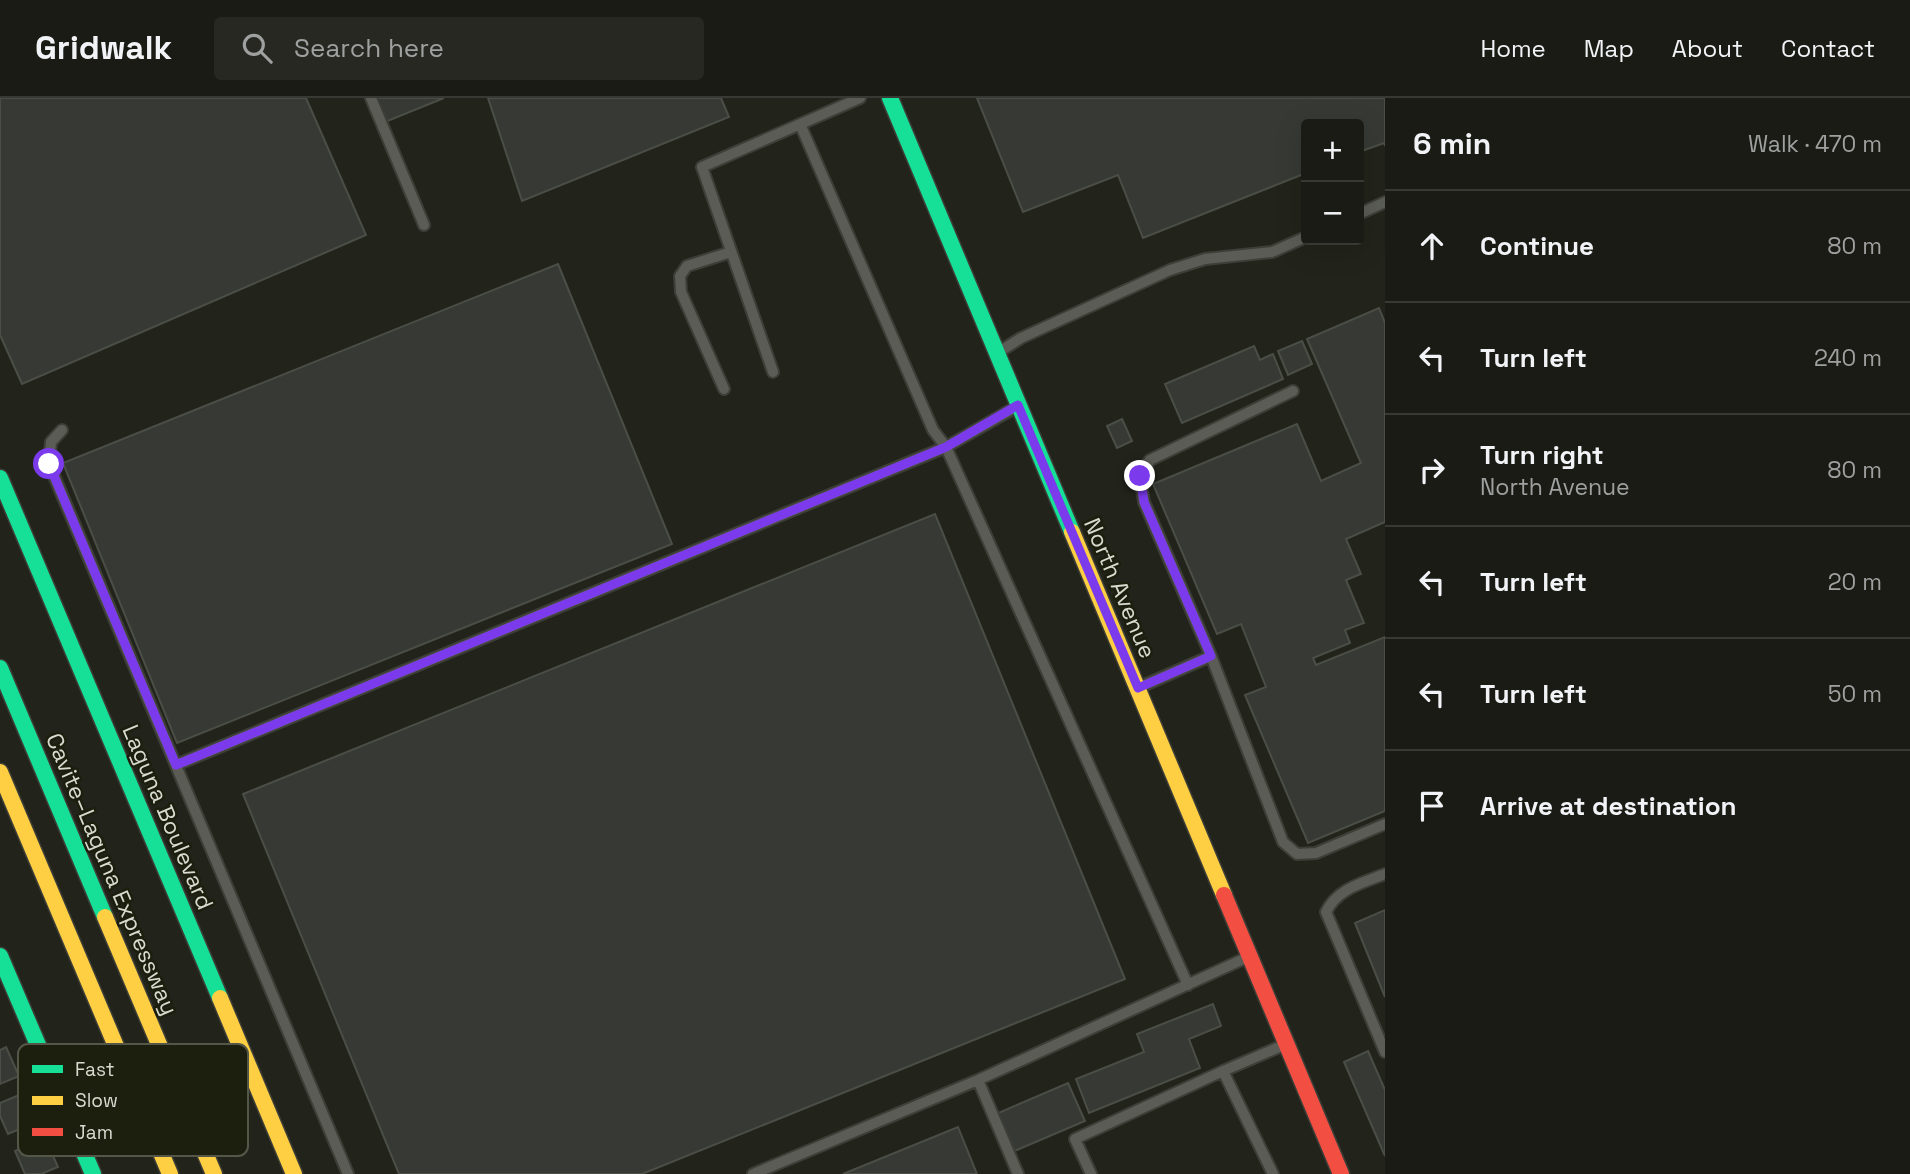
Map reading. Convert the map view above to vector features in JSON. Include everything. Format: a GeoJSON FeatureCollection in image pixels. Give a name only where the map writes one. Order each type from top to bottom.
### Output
{"type":"FeatureCollection","features":[{"type":"Feature","properties":{"kind":"main road","name":"North Avenue"},"geometry":{"type":"LineString","coordinates":[[890,98],[1341,1174]]}},
{"type":"Feature","properties":{"kind":"main road","name":"Laguna Boulevard"},"geometry":{"type":"LineString","coordinates":[[0,478],[239,1044]]}},
{"type":"Feature","properties":{"kind":"main road","name":"Cavite–Laguna Expressway"},"geometry":{"type":"LineString","coordinates":[[0,668],[159,1044]]}},
{"type":"Feature","properties":{"kind":"main road"},"geometry":{"type":"LineString","coordinates":[[0,772],[115,1044]]}},
{"type":"Feature","properties":{"kind":"main road"},"geometry":{"type":"LineString","coordinates":[[0,956],[38,1044]]}},
{"type":"Feature","properties":{"kind":"main road","name":"Laguna Boulevard"},"geometry":{"type":"LineString","coordinates":[[248,1065],[294,1174]]}},
{"type":"Feature","properties":{"kind":"main road"},"geometry":{"type":"LineString","coordinates":[[85,1156],[93,1174]]}},
{"type":"Feature","properties":{"kind":"main road"},"geometry":{"type":"LineString","coordinates":[[162,1156],[170,1174]]}},
{"type":"Feature","properties":{"kind":"main road","name":"Cavite–Laguna Expressway"},"geometry":{"type":"LineString","coordinates":[[206,1156],[214,1174]]}},
{"type":"Feature","properties":{"kind":"lane"},"geometry":{"type":"LineString","coordinates":[[371,98],[424,225]]}},
{"type":"Feature","properties":{"kind":"lane"},"geometry":{"type":"LineString","coordinates":[[773,372],[702,167],[860,98]]}},
{"type":"Feature","properties":{"kind":"lane"},"geometry":{"type":"LineString","coordinates":[[800,124],[933,430],[946,447],[1188,985]]}},
{"type":"Feature","properties":{"kind":"lane"},"geometry":{"type":"LineString","coordinates":[[1364,212],[1385,202]]}},
{"type":"Feature","properties":{"kind":"lane"},"geometry":{"type":"LineString","coordinates":[[997,353],[1021,338],[1170,270],[1205,258],[1272,252],[1301,239]]}},
{"type":"Feature","properties":{"kind":"lane"},"geometry":{"type":"LineString","coordinates":[[723,389],[681,292],[680,276],[687,266],[732,252]]}},
{"type":"Feature","properties":{"kind":"lane"},"geometry":{"type":"LineString","coordinates":[[1293,391],[1150,460],[1140,476],[1144,502],[1211,656],[1283,842],[1297,854],[1317,853],[1385,824]]}},
{"type":"Feature","properties":{"kind":"lane"},"geometry":{"type":"LineString","coordinates":[[176,765],[946,447],[1018,405]]}},
{"type":"Feature","properties":{"kind":"lane"},"geometry":{"type":"LineString","coordinates":[[62,430],[51,442],[49,464],[348,1174]]}},
{"type":"Feature","properties":{"kind":"lane"},"geometry":{"type":"LineString","coordinates":[[1138,688],[1211,656]]}},
{"type":"Feature","properties":{"kind":"lane"},"geometry":{"type":"LineString","coordinates":[[1385,874],[1343,891],[1331,900],[1326,912],[1385,1052]]}},
{"type":"Feature","properties":{"kind":"lane"},"geometry":{"type":"LineString","coordinates":[[753,1174],[978,1080],[1250,956]]}},
{"type":"Feature","properties":{"kind":"lane"},"geometry":{"type":"LineString","coordinates":[[1091,1174],[1075,1139],[1286,1044]]}},
{"type":"Feature","properties":{"kind":"lane"},"geometry":{"type":"LineString","coordinates":[[1223,1071],[1273,1174]]}},
{"type":"Feature","properties":{"kind":"lane"},"geometry":{"type":"LineString","coordinates":[[978,1080],[1018,1174]]}},
{"type":"Feature","properties":{"kind":"building"},"geometry":{"type":"Polygon","coordinates":[[[0,98],[306,98],[366,235],[22,384],[0,335],[0,98]]]}},
{"type":"Feature","properties":{"kind":"building"},"geometry":{"type":"Polygon","coordinates":[[[375,98],[444,98],[385,122],[375,98]]]}},
{"type":"Feature","properties":{"kind":"building"},"geometry":{"type":"Polygon","coordinates":[[[488,98],[721,98],[729,117],[522,201],[488,98]]]}},
{"type":"Feature","properties":{"kind":"building"},"geometry":{"type":"Polygon","coordinates":[[[977,98],[1385,98],[1385,146],[1384,143],[1364,150],[1364,119],[1301,119],[1301,175],[1143,238],[1118,175],[1023,212],[977,98]]]}},
{"type":"Feature","properties":{"kind":"building"},"geometry":{"type":"Polygon","coordinates":[[[558,264],[672,544],[177,743],[63,463],[558,264]]]}},
{"type":"Feature","properties":{"kind":"building"},"geometry":{"type":"Polygon","coordinates":[[[1379,308],[1385,323],[1385,522],[1346,539],[1361,574],[1346,580],[1364,623],[1345,630],[1350,643],[1313,658],[1316,665],[1385,637],[1385,811],[1308,843],[1245,695],[1266,687],[1241,624],[1217,634],[1153,484],[1297,424],[1321,481],[1361,463],[1307,339],[1379,308]]]}},
{"type":"Feature","properties":{"kind":"building"},"geometry":{"type":"Polygon","coordinates":[[[1302,341],[1312,364],[1288,375],[1278,351],[1302,341]]]}},
{"type":"Feature","properties":{"kind":"building"},"geometry":{"type":"Polygon","coordinates":[[[1254,346],[1260,360],[1273,354],[1283,379],[1182,423],[1165,384],[1254,346]]]}},
{"type":"Feature","properties":{"kind":"building"},"geometry":{"type":"Polygon","coordinates":[[[1122,419],[1132,441],[1117,448],[1107,426],[1122,419]]]}},
{"type":"Feature","properties":{"kind":"building"},"geometry":{"type":"Polygon","coordinates":[[[935,514],[1125,979],[642,1174],[399,1174],[243,794],[935,514]]]}},
{"type":"Feature","properties":{"kind":"building"},"geometry":{"type":"Polygon","coordinates":[[[1385,910],[1385,997],[1355,923],[1385,910]]]}},
{"type":"Feature","properties":{"kind":"building"},"geometry":{"type":"Polygon","coordinates":[[[1213,1004],[1221,1026],[1189,1039],[1200,1068],[1089,1113],[1076,1079],[1144,1052],[1137,1034],[1213,1004]]]}},
{"type":"Feature","properties":{"kind":"building"},"geometry":{"type":"Polygon","coordinates":[[[6,1047],[18,1076],[0,1084],[0,1050],[6,1047]]]}},
{"type":"Feature","properties":{"kind":"building"},"geometry":{"type":"Polygon","coordinates":[[[1368,1051],[1385,1090],[1385,1156],[1344,1062],[1368,1051]]]}},
{"type":"Feature","properties":{"kind":"building"},"geometry":{"type":"Polygon","coordinates":[[[1068,1083],[1085,1121],[1012,1152],[996,1114],[1068,1083]]]}},
{"type":"Feature","properties":{"kind":"building"},"geometry":{"type":"Polygon","coordinates":[[[18,1095],[18,1130],[8,1134],[0,1116],[0,1103],[18,1095]]]}},
{"type":"Feature","properties":{"kind":"building"},"geometry":{"type":"Polygon","coordinates":[[[958,1127],[977,1174],[843,1174],[958,1127]]]}},
{"type":"Feature","properties":{"kind":"building"},"geometry":{"type":"Polygon","coordinates":[[[18,1150],[18,1156],[53,1156],[58,1167],[41,1174],[25,1174],[15,1151],[18,1150]]]}},
{"type":"Feature","properties":{"kind":"traffic: fast"},"geometry":{"type":"LineString","coordinates":[[890,98],[1072,532]]}},
{"type":"Feature","properties":{"kind":"traffic: fast"},"geometry":{"type":"LineString","coordinates":[[0,478],[220,998]]}},
{"type":"Feature","properties":{"kind":"traffic: fast"},"geometry":{"type":"LineString","coordinates":[[0,668],[105,917]]}},
{"type":"Feature","properties":{"kind":"traffic: fast"},"geometry":{"type":"LineString","coordinates":[[0,956],[38,1044]]}},
{"type":"Feature","properties":{"kind":"traffic: fast"},"geometry":{"type":"LineString","coordinates":[[85,1156],[93,1174]]}},
{"type":"Feature","properties":{"kind":"traffic: slow"},"geometry":{"type":"LineString","coordinates":[[1072,532],[1224,895]]}},
{"type":"Feature","properties":{"kind":"traffic: slow"},"geometry":{"type":"LineString","coordinates":[[0,772],[115,1044]]}},
{"type":"Feature","properties":{"kind":"traffic: slow"},"geometry":{"type":"LineString","coordinates":[[105,917],[159,1044]]}},
{"type":"Feature","properties":{"kind":"traffic: slow"},"geometry":{"type":"LineString","coordinates":[[220,998],[239,1044]]}},
{"type":"Feature","properties":{"kind":"traffic: slow"},"geometry":{"type":"LineString","coordinates":[[248,1065],[294,1174]]}},
{"type":"Feature","properties":{"kind":"traffic: slow"},"geometry":{"type":"LineString","coordinates":[[162,1156],[170,1174]]}},
{"type":"Feature","properties":{"kind":"traffic: slow"},"geometry":{"type":"LineString","coordinates":[[206,1156],[214,1174]]}},
{"type":"Feature","properties":{"kind":"traffic: jam"},"geometry":{"type":"LineString","coordinates":[[1224,895],[1341,1174]]}},
{"type":"Feature","properties":{"kind":"route"},"geometry":{"type":"LineString","coordinates":[[49,464],[176,765],[946,447],[1018,405],[1138,688],[1211,656],[1144,502],[1140,476]]}}]}
